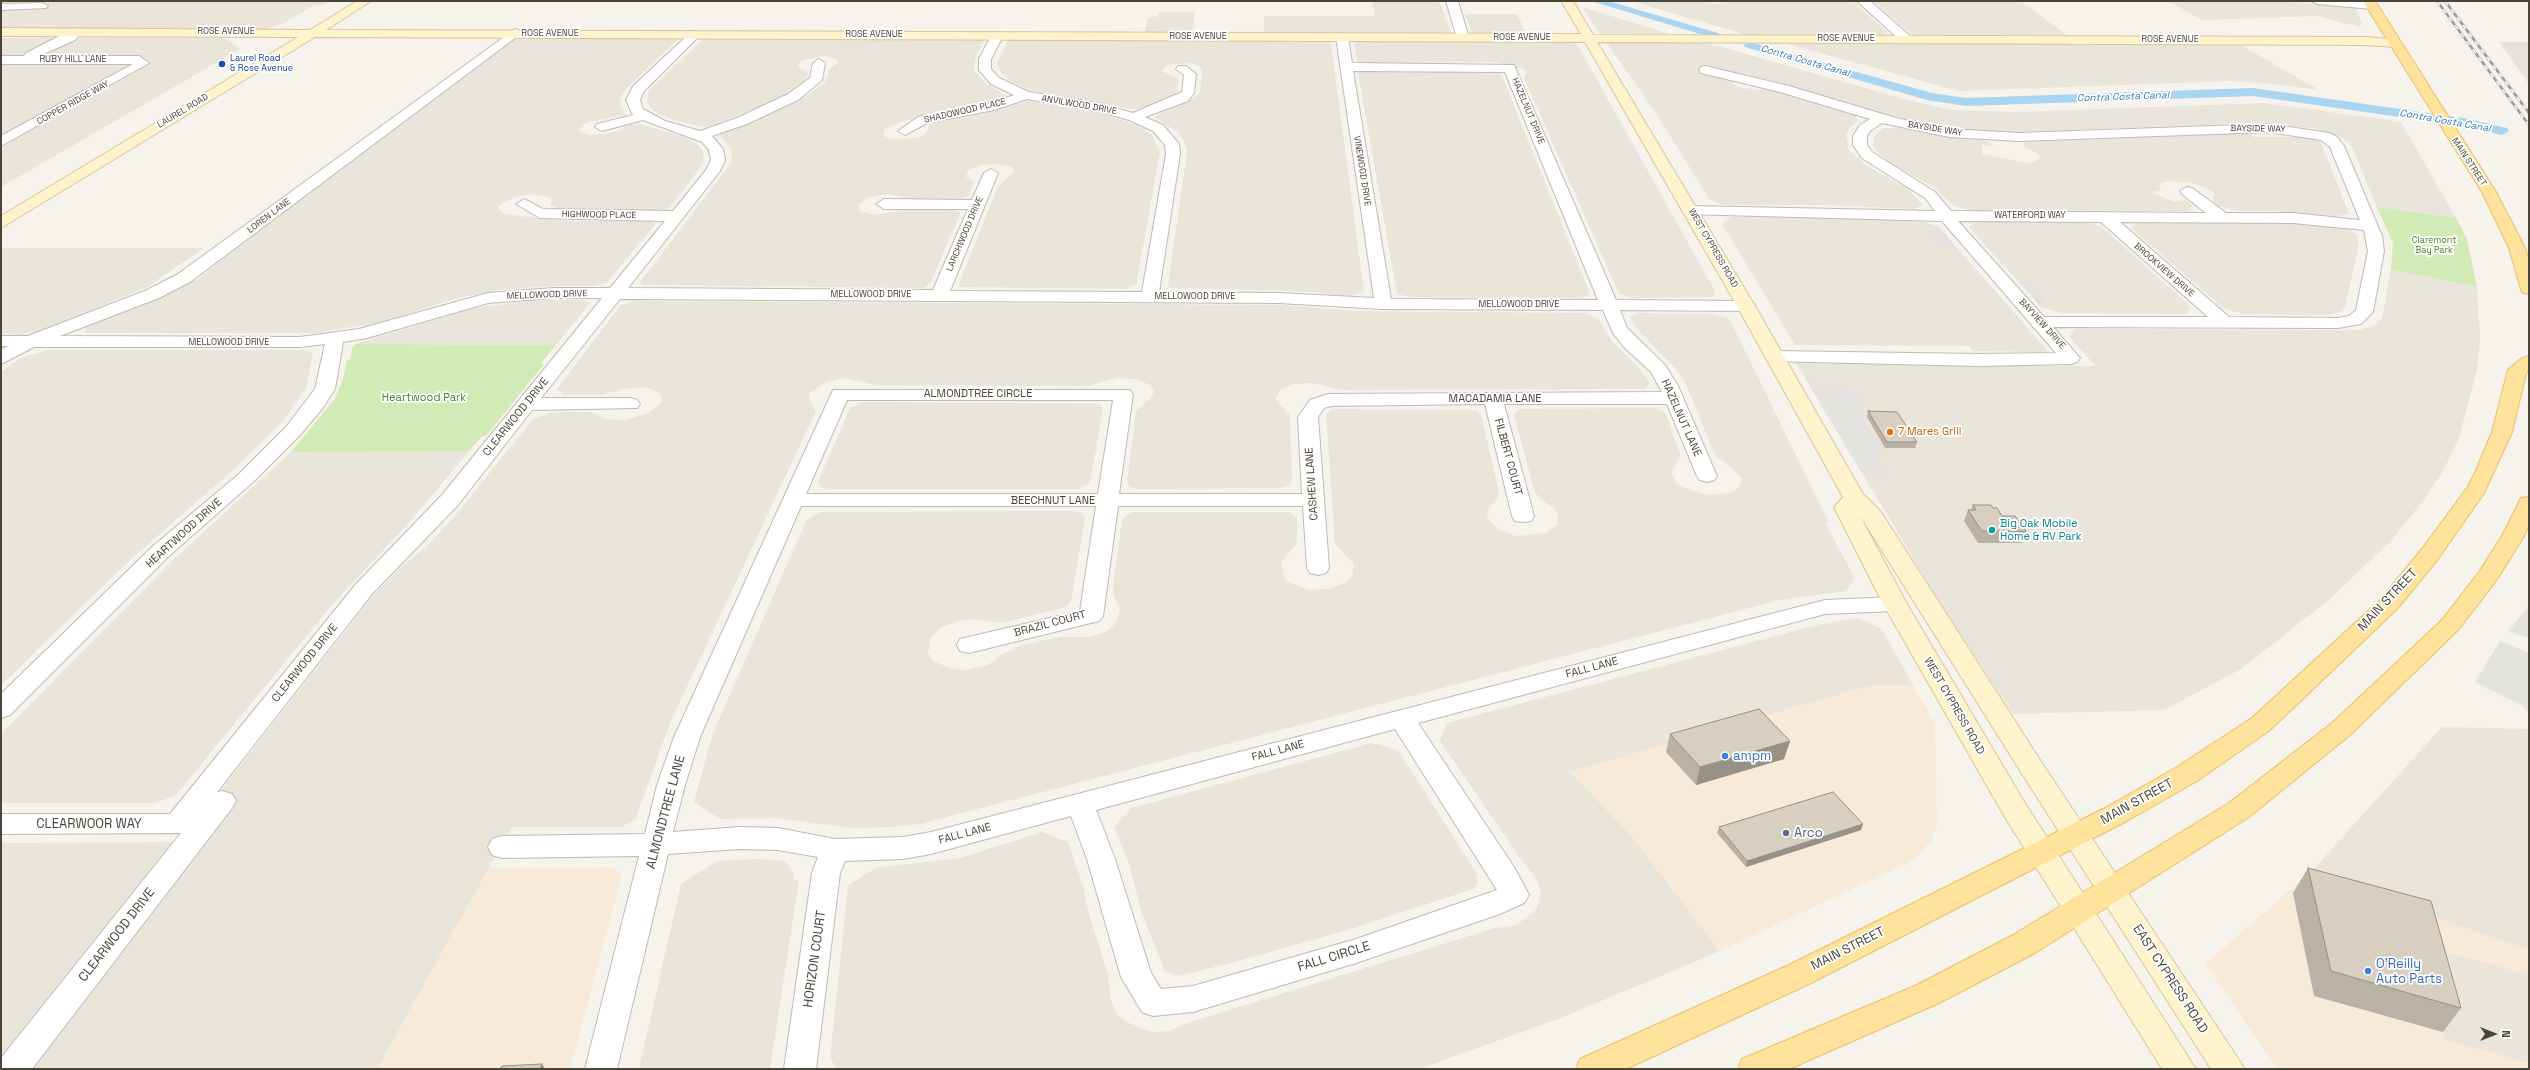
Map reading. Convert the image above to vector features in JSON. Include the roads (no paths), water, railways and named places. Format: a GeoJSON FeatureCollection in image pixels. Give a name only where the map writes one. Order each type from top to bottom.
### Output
{"type":"FeatureCollection","features":[{"type":"Feature","properties":{"kind":"main road","name":"MAIN STREET"},"geometry":{"type":"LineString","coordinates":[[2370,4],[2504,220],[2516,248],[2529,289]]}},
{"type":"Feature","properties":{"kind":"main road","name":"MAIN STREET"},"geometry":{"type":"LineString","coordinates":[[1592,1069],[1800,974],[2115,815],[2187,774],[2261,724],[2389,604],[2430,554],[2477,489],[2502,432],[2517,370],[2529,362]]}},
{"type":"Feature","properties":{"kind":"main road"},"geometry":{"type":"LineString","coordinates":[[1754,1069],[1928,994],[2024,944],[2239,810],[2341,729],[2450,625],[2467,605],[2513,536],[2529,503]]}},
{"type":"Feature","properties":{"kind":"street","name":"LAUREL ROAD"},"geometry":{"type":"LineString","coordinates":[[118,136],[345,1]]}},
{"type":"Feature","properties":{"kind":"street","name":"LAUREL ROAD"},"geometry":{"type":"LineString","coordinates":[[2,219],[365,1]]}},
{"type":"Feature","properties":{"kind":"street"},"geometry":{"type":"LineString","coordinates":[[1452,1],[1463,38]]}},
{"type":"Feature","properties":{"kind":"street","name":"WEST CYPRESS ROAD"},"geometry":{"type":"LineString","coordinates":[[1567,1],[1746,306],[1854,498],[1870,512],[2111,890]]}},
{"type":"Feature","properties":{"kind":"street"},"geometry":{"type":"LineString","coordinates":[[1863,1],[1906,39]]}},
{"type":"Feature","properties":{"kind":"street"},"geometry":{"type":"LineString","coordinates":[[2317,1],[2370,4]]}},
{"type":"Feature","properties":{"kind":"street"},"geometry":{"type":"LineString","coordinates":[[1,7],[42,6]]}},
{"type":"Feature","properties":{"kind":"street","name":"ROSE AVENUE"},"geometry":{"type":"LineString","coordinates":[[1,32],[2366,41],[2395,43]]}},
{"type":"Feature","properties":{"kind":"street"},"geometry":{"type":"LineString","coordinates":[[1,68],[17,60],[43,51],[71,37],[75,32]]}},
{"type":"Feature","properties":{"kind":"street","name":"LOREN LANE"},"geometry":{"type":"LineString","coordinates":[[1,358],[30,341],[153,294],[184,278],[515,34]]}},
{"type":"Feature","properties":{"kind":"street","name":"CLEARWOOD DRIVE"},"geometry":{"type":"LineString","coordinates":[[177,824],[364,589],[450,500],[713,171],[718,160],[716,149],[701,135],[660,124],[644,116],[637,111],[633,100],[638,89],[694,35]]}},
{"type":"Feature","properties":{"kind":"street","name":"ANVILWOOD DRIVE"},"geometry":{"type":"LineString","coordinates":[[997,36],[985,59],[986,70],[995,81],[1026,95],[1102,108],[1134,117],[1158,128],[1172,144],[1173,154],[1150,297]]}},
{"type":"Feature","properties":{"kind":"street","name":"VINEWOOD DRIVE"},"geometry":{"type":"LineString","coordinates":[[1342,37],[1383,304]]}},
{"type":"Feature","properties":{"kind":"street","name":"RUBY HILL LANE"},"geometry":{"type":"LineString","coordinates":[[1,60],[139,60],[143,63]]}},
{"type":"Feature","properties":{"kind":"street","name":"COPPER RIDGE WAY"},"geometry":{"type":"LineString","coordinates":[[1,142],[143,63]]}},
{"type":"Feature","properties":{"kind":"street"},"geometry":{"type":"LineString","coordinates":[[701,135],[742,121],[793,97],[816,80],[819,63]]}},
{"type":"Feature","properties":{"kind":"street","name":"HAZELNUT DRIVE"},"geometry":{"type":"LineString","coordinates":[[1346,67],[1510,68],[1609,305]]}},
{"type":"Feature","properties":{"kind":"street"},"geometry":{"type":"LineString","coordinates":[[1134,117],[1183,98],[1188,93],[1190,74],[1182,69]]}},
{"type":"Feature","properties":{"kind":"street","name":"BAYSIDE WAY"},"geometry":{"type":"LineString","coordinates":[[1705,70],[1762,83],[1918,128],[2006,143],[2268,128],[2311,133],[2332,140],[2337,146],[2374,236],[2376,250],[2364,312],[2355,320],[2338,323],[2040,322]]}},
{"type":"Feature","properties":{"kind":"street","name":"SHADOWOOD PLACE"},"geometry":{"type":"LineString","coordinates":[[905,131],[923,120],[994,106],[1026,95]]}},
{"type":"Feature","properties":{"kind":"street"},"geometry":{"type":"LineString","coordinates":[[602,127],[644,116]]}},
{"type":"Feature","properties":{"kind":"street","name":"BAYVIEW DRIVE"},"geometry":{"type":"LineString","coordinates":[[1774,357],[2071,358],[1963,238],[1930,196],[1913,183],[1878,164],[1860,145],[1860,136],[1865,128],[1880,118]]}},
{"type":"Feature","properties":{"kind":"street","name":"LARCHWOOD DRIVE"},"geometry":{"type":"LineString","coordinates":[[940,295],[991,174]]}},
{"type":"Feature","properties":{"kind":"street"},"geometry":{"type":"LineString","coordinates":[[2187,191],[2221,217]]}},
{"type":"Feature","properties":{"kind":"street"},"geometry":{"type":"LineString","coordinates":[[2,219],[16,196]]}},
{"type":"Feature","properties":{"kind":"street","name":"HIGHWOOD PLACE"},"geometry":{"type":"LineString","coordinates":[[524,204],[540,212],[570,216],[677,216]]}},
{"type":"Feature","properties":{"kind":"street"},"geometry":{"type":"LineString","coordinates":[[884,204],[978,205]]}},
{"type":"Feature","properties":{"kind":"street","name":"WATERFORD WAY"},"geometry":{"type":"LineString","coordinates":[[1691,211],[1824,212],[1946,216],[2293,218],[2369,226]]}},
{"type":"Feature","properties":{"kind":"street","name":"BROOKVIEW DRIVE"},"geometry":{"type":"LineString","coordinates":[[2105,217],[2224,322]]}},
{"type":"Feature","properties":{"kind":"street","name":"MELLOWOOD DRIVE"},"geometry":{"type":"LineString","coordinates":[[1,341],[278,343],[335,338],[387,327],[448,308],[488,298],[522,294],[615,293],[1279,298],[1383,304],[1746,306]]}},
{"type":"Feature","properties":{"kind":"street","name":"HAZELNUT LANE"},"geometry":{"type":"LineString","coordinates":[[1609,305],[1619,329],[1658,369],[1674,398],[1707,476]]}},
{"type":"Feature","properties":{"kind":"street","name":"HEARTWOOD DRIVE"},"geometry":{"type":"LineString","coordinates":[[1,709],[161,551],[246,478],[293,431],[315,405],[325,388],[335,338]]}},
{"type":"Feature","properties":{"kind":"street","name":"ALMONDTREE CIRCLE"},"geometry":{"type":"LineString","coordinates":[[793,500],[840,394],[1123,394],[1107,501]]}},
{"type":"Feature","properties":{"kind":"street","name":"MACADAMIA LANE"},"geometry":{"type":"LineString","coordinates":[[1317,404],[1328,400],[1343,399],[1674,398]]}},
{"type":"Feature","properties":{"kind":"street","name":"FILBERT COURT"},"geometry":{"type":"LineString","coordinates":[[1493,399],[1523,516]]}},
{"type":"Feature","properties":{"kind":"street"},"geometry":{"type":"LineString","coordinates":[[527,404],[630,404]]}},
{"type":"Feature","properties":{"kind":"street","name":"CASHEW LANE"},"geometry":{"type":"LineString","coordinates":[[1317,404],[1308,417],[1318,568]]}},
{"type":"Feature","properties":{"kind":"street","name":"WEST CYPRESS ROAD"},"geometry":{"type":"LineString","coordinates":[[1854,498],[1845,507],[1895,604],[2004,792],[2079,910]]}},
{"type":"Feature","properties":{"kind":"street","name":"BEECHNUT LANE"},"geometry":{"type":"LineString","coordinates":[[793,500],[1313,500]]}},
{"type":"Feature","properties":{"kind":"street","name":"ALMONDTREE LANE"},"geometry":{"type":"LineString","coordinates":[[601,1069],[671,785],[687,737],[793,500]]}},
{"type":"Feature","properties":{"kind":"street","name":"BRAZIL COURT"},"geometry":{"type":"LineString","coordinates":[[969,645],[1091,616],[1107,501]]}},
{"type":"Feature","properties":{"kind":"street","name":"FALL LANE"},"geometry":{"type":"LineString","coordinates":[[502,846],[657,844],[740,838],[778,839],[835,850],[903,848],[931,843],[1825,607],[1895,604]]}},
{"type":"Feature","properties":{"kind":"street","name":"FALL CIRCLE"},"geometry":{"type":"LineString","coordinates":[[1080,804],[1101,859],[1137,977],[1152,1003],[1193,999],[1356,952],[1490,906],[1514,895],[1504,875],[1401,718]]}},
{"type":"Feature","properties":{"kind":"street","name":"CLEARWOOD DRIVE"},"geometry":{"type":"LineString","coordinates":[[12,1069],[222,801]]}},
{"type":"Feature","properties":{"kind":"street","name":"CLEARWOOR WAY"},"geometry":{"type":"LineString","coordinates":[[1,824],[177,824]]}},
{"type":"Feature","properties":{"kind":"street","name":"HORIZON COURT"},"geometry":{"type":"LineString","coordinates":[[800,1069],[826,873],[835,850]]}},
{"type":"Feature","properties":{"kind":"street","name":"EAST CYPRESS ROAD"},"geometry":{"type":"LineString","coordinates":[[2111,890],[2229,1069]]}},
{"type":"Feature","properties":{"kind":"street"},"geometry":{"type":"LineString","coordinates":[[2079,910],[2180,1069]]}},
{"type":"Feature","properties":{"kind":"waterway","name":"Contra Costa Canal"},"geometry":{"type":"LineString","coordinates":[[1596,1],[1714,35]]}},
{"type":"Feature","properties":{"kind":"waterway","name":"Contra Costa Canal"},"geometry":{"type":"LineString","coordinates":[[1749,45],[1931,97],[1966,102],[2253,92],[2463,122],[2502,131]]}},
{"type":"Feature","properties":{"kind":"railway"},"geometry":{"type":"LineString","coordinates":[[2437,1],[2529,125]]}},
{"type":"Feature","properties":{"kind":"railway"},"geometry":{"type":"LineString","coordinates":[[2445,1],[2529,113]]}},
{"type":"Feature","properties":{"kind":"place","name":"Laurel Road & Rose Avenue"},"geometry":{"type":"Point","coordinates":[222,64]}},
{"type":"Feature","properties":{"kind":"place","name":"7 Mares Grill"},"geometry":{"type":"Point","coordinates":[1890,432]}},
{"type":"Feature","properties":{"kind":"place","name":"Big Oak Mobile Home & RV Park"},"geometry":{"type":"Point","coordinates":[1992,530]}},
{"type":"Feature","properties":{"kind":"place","name":"ampm"},"geometry":{"type":"Point","coordinates":[1725,756]}},
{"type":"Feature","properties":{"kind":"place","name":"Arco"},"geometry":{"type":"Point","coordinates":[1786,833]}},
{"type":"Feature","properties":{"kind":"place","name":"O'Reilly Auto Parts"},"geometry":{"type":"Point","coordinates":[2368,971]}},
{"type":"Feature","properties":{"kind":"park label","name":"Claremont Bay Park"},"geometry":{"type":"Point","coordinates":[2434,246]}},
{"type":"Feature","properties":{"kind":"park label","name":"Heartwood Park"},"geometry":{"type":"Point","coordinates":[424,398]}}]}
